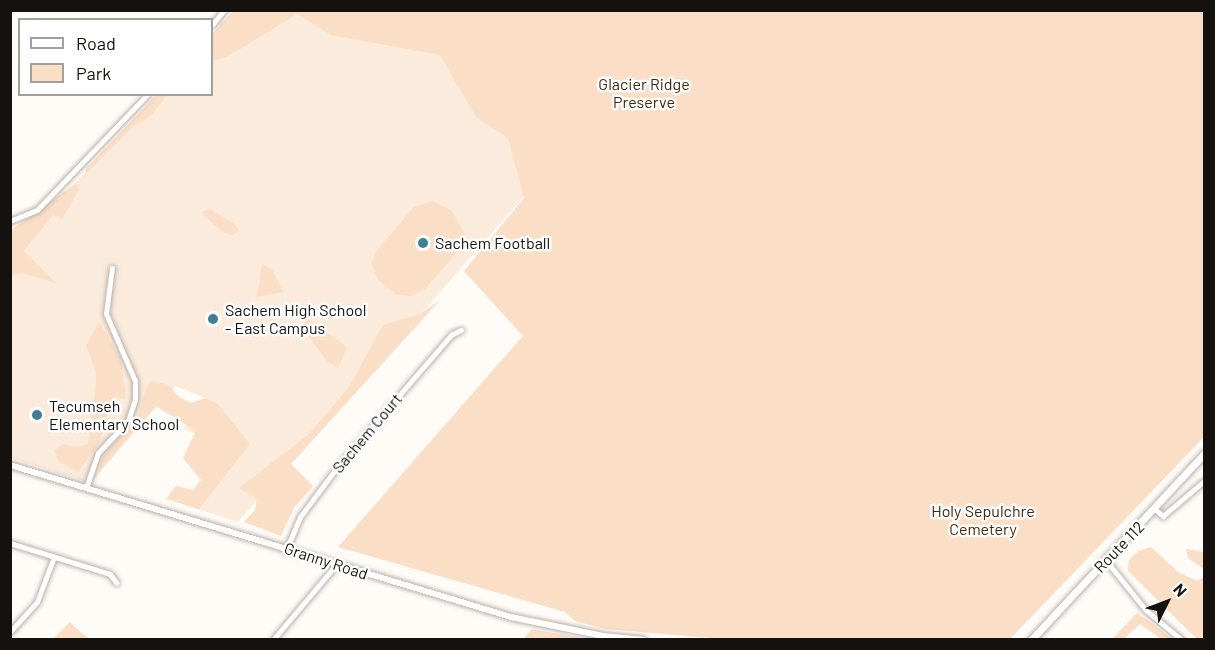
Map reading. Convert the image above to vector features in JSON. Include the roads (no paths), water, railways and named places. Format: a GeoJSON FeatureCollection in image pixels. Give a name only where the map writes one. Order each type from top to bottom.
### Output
{"type":"FeatureCollection","features":[{"type":"Feature","properties":{"kind":"main road","name":"Route 112"},"geometry":{"type":"LineString","coordinates":[[1031,639],[1204,454]]}},
{"type":"Feature","properties":{"kind":"street"},"geometry":{"type":"LineString","coordinates":[[213,24],[224,10]]}},
{"type":"Feature","properties":{"kind":"street"},"geometry":{"type":"LineString","coordinates":[[10,221],[37,210],[146,96]]}},
{"type":"Feature","properties":{"kind":"street"},"geometry":{"type":"LineString","coordinates":[[86,488],[98,453],[128,421],[135,400],[135,381],[106,314],[112,267]]}},
{"type":"Feature","properties":{"kind":"street","name":"Sachem Court"},"geometry":{"type":"LineString","coordinates":[[287,548],[300,517],[335,470],[451,335],[461,330]]}},
{"type":"Feature","properties":{"kind":"street","name":"Granny Road"},"geometry":{"type":"LineString","coordinates":[[10,465],[512,617],[603,636],[644,639]]}},
{"type":"Feature","properties":{"kind":"street"},"geometry":{"type":"LineString","coordinates":[[1155,509],[1163,516],[1204,480]]}},
{"type":"Feature","properties":{"kind":"street"},"geometry":{"type":"LineString","coordinates":[[10,543],[110,574],[117,583]]}},
{"type":"Feature","properties":{"kind":"street"},"geometry":{"type":"LineString","coordinates":[[10,632],[37,602],[54,557]]}},
{"type":"Feature","properties":{"kind":"street"},"geometry":{"type":"LineString","coordinates":[[1106,560],[1146,610],[1182,639]]}},
{"type":"Feature","properties":{"kind":"street"},"geometry":{"type":"LineString","coordinates":[[273,639],[336,565]]}},
{"type":"Feature","properties":{"kind":"place","name":"Sachem Football"},"geometry":{"type":"Point","coordinates":[423,243]}},
{"type":"Feature","properties":{"kind":"place","name":"Sachem High School - East Campus"},"geometry":{"type":"Point","coordinates":[213,319]}},
{"type":"Feature","properties":{"kind":"place","name":"Tecumseh Elementary School"},"geometry":{"type":"Point","coordinates":[37,415]}},
{"type":"Feature","properties":{"kind":"park label","name":"Glacier Ridge Preserve"},"geometry":{"type":"Point","coordinates":[644,93]}},
{"type":"Feature","properties":{"kind":"park label","name":"Holy Sepulchre Cemetery"},"geometry":{"type":"Point","coordinates":[983,520]}}]}
